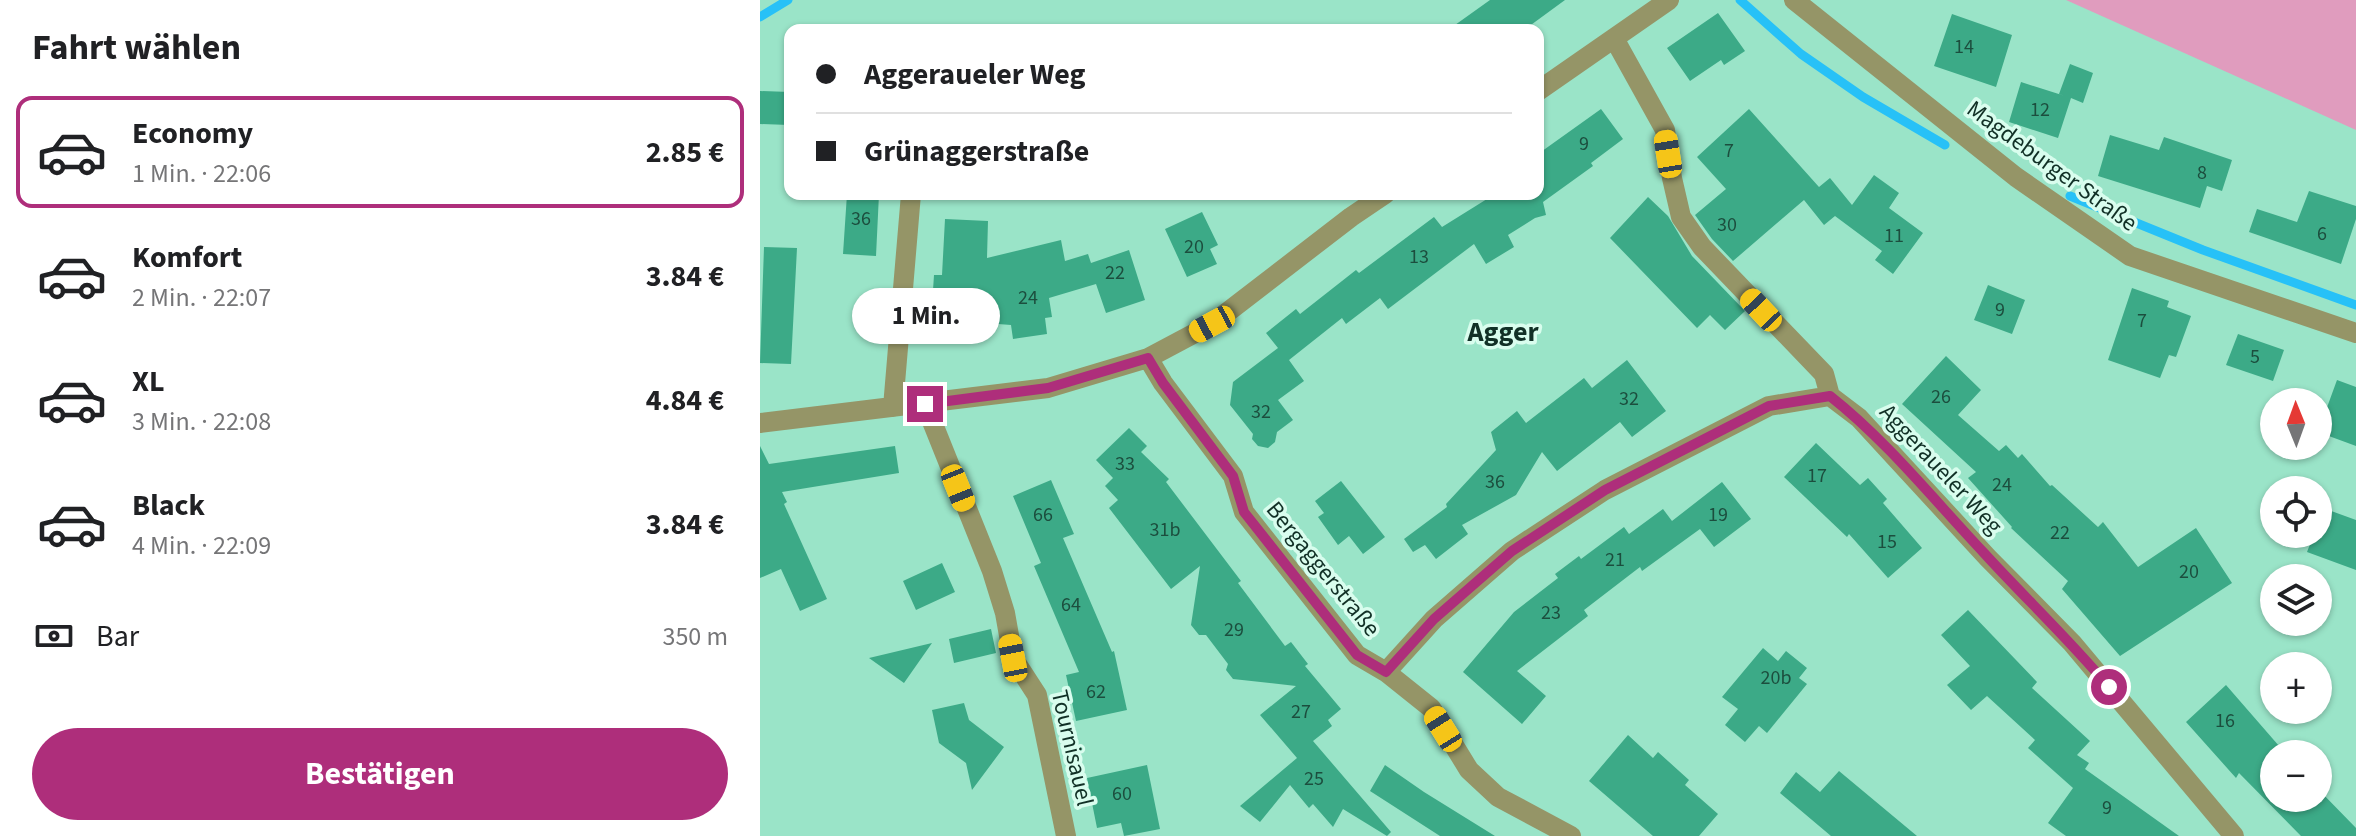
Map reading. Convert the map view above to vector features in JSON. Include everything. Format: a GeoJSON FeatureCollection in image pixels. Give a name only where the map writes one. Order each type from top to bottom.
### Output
{"type":"FeatureCollection","features":[{"type":"Feature","properties":{"kind":"street"},"geometry":{"type":"LineString","coordinates":[[1544,87],[1669,0]]}},
{"type":"Feature","properties":{"kind":"street","name":"Magdeburger Straße"},"geometry":{"type":"LineString","coordinates":[[1794,0],[2016,177],[2130,256],[2356,333]]}},
{"type":"Feature","properties":{"kind":"street"},"geometry":{"type":"LineString","coordinates":[[1386,672],[1434,619],[1512,551],[1605,490],[1769,406],[1830,396],[1824,374],[1702,247],[1681,217],[1665,130],[1615,40]]}},
{"type":"Feature","properties":{"kind":"street"},"geometry":{"type":"LineString","coordinates":[[893,407],[910,200]]}},
{"type":"Feature","properties":{"kind":"street"},"geometry":{"type":"LineString","coordinates":[[760,423],[1048,388],[1148,358],[1212,324],[1376,200]]}},
{"type":"Feature","properties":{"kind":"street","name":"Bergaggerstraße"},"geometry":{"type":"LineString","coordinates":[[1148,358],[1163,383],[1233,476],[1244,512],[1357,655],[1386,672],[1431,708],[1469,770],[1498,797],[1571,836]]}},
{"type":"Feature","properties":{"kind":"street","name":"Aggeraueler Weg"},"geometry":{"type":"LineString","coordinates":[[1830,396],[1859,418],[1988,558],[2072,643],[2234,836]]}},
{"type":"Feature","properties":{"kind":"street","name":"Tournisauel"},"geometry":{"type":"LineString","coordinates":[[925,404],[992,571],[1005,613],[1013,658],[1037,695],[1066,836]]}},
{"type":"Feature","properties":{"kind":"shaded area"},"geometry":{"type":"Polygon","coordinates":[[[2066,0],[2356,0],[2356,130],[2066,0]]]}},
{"type":"Feature","properties":{"kind":"building"},"geometry":{"type":"Polygon","coordinates":[[[1490,0],[1565,0],[1532,24],[1456,24],[1490,0]]]}},
{"type":"Feature","properties":{"kind":"building"},"geometry":{"type":"Polygon","coordinates":[[[1718,13],[1745,51],[1724,65],[1721,60],[1690,81],[1667,48],[1718,13]]]}},
{"type":"Feature","properties":{"kind":"building"},"geometry":{"type":"Polygon","coordinates":[[[1952,14],[2012,35],[1996,87],[1934,66],[1952,14]]]}},
{"type":"Feature","properties":{"kind":"building"},"geometry":{"type":"Polygon","coordinates":[[[2070,64],[2093,73],[2083,103],[2071,98],[2058,138],[2009,122],[2021,82],[2065,96],[2059,94],[2070,64]]]}},
{"type":"Feature","properties":{"kind":"building"},"geometry":{"type":"Polygon","coordinates":[[[760,91],[784,92],[784,125],[760,124],[760,91]]]}},
{"type":"Feature","properties":{"kind":"building"},"geometry":{"type":"Polygon","coordinates":[[[1601,109],[1623,139],[1591,163],[1593,166],[1543,202],[1546,215],[1535,218],[1508,235],[1514,247],[1486,264],[1474,244],[1388,309],[1380,298],[1346,324],[1342,318],[1289,360],[1304,381],[1278,400],[1293,420],[1277,432],[1275,442],[1268,448],[1258,446],[1252,439],[1253,434],[1230,405],[1233,382],[1278,348],[1266,333],[1296,309],[1300,314],[1356,270],[1359,273],[1434,217],[1442,227],[1485,200],[1544,200],[1544,150],[1601,109]]]}},
{"type":"Feature","properties":{"kind":"building"},"geometry":{"type":"Polygon","coordinates":[[[1749,109],[1819,187],[1830,178],[1852,205],[1874,175],[1899,193],[1889,208],[1923,233],[1893,274],[1875,260],[1882,251],[1835,216],[1824,225],[1804,200],[1733,261],[1712,239],[1695,215],[1726,189],[1697,157],[1749,109]]]}},
{"type":"Feature","properties":{"kind":"building"},"geometry":{"type":"Polygon","coordinates":[[[2110,135],[2159,150],[2164,137],[2232,160],[2222,191],[2207,186],[2200,208],[2098,176],[2110,135]]]}},
{"type":"Feature","properties":{"kind":"building"},"geometry":{"type":"Polygon","coordinates":[[[2309,191],[2356,206],[2356,219],[2341,264],[2249,232],[2257,209],[2297,222],[2309,191]]]}},
{"type":"Feature","properties":{"kind":"building"},"geometry":{"type":"Polygon","coordinates":[[[1648,197],[1668,216],[1692,256],[1745,311],[1725,330],[1710,315],[1697,328],[1610,238],[1648,197]]]}},
{"type":"Feature","properties":{"kind":"building"},"geometry":{"type":"Polygon","coordinates":[[[847,200],[879,200],[876,256],[843,254],[847,200]]]}},
{"type":"Feature","properties":{"kind":"building"},"geometry":{"type":"Polygon","coordinates":[[[1202,212],[1218,245],[1210,249],[1217,264],[1187,277],[1165,229],[1202,212]]]}},
{"type":"Feature","properties":{"kind":"building"},"geometry":{"type":"Polygon","coordinates":[[[945,219],[988,221],[987,258],[1061,240],[1065,261],[1088,254],[1091,263],[1129,250],[1145,300],[1106,313],[1096,284],[1049,298],[1052,317],[1045,318],[1047,334],[1013,339],[1011,325],[972,322],[949,337],[930,336],[934,275],[942,275],[945,219]]]}},
{"type":"Feature","properties":{"kind":"building"},"geometry":{"type":"Polygon","coordinates":[[[764,247],[797,248],[791,364],[760,363],[764,247]]]}},
{"type":"Feature","properties":{"kind":"building"},"geometry":{"type":"Polygon","coordinates":[[[1988,285],[2025,300],[2012,334],[1974,320],[1988,285]]]}},
{"type":"Feature","properties":{"kind":"building"},"geometry":{"type":"Polygon","coordinates":[[[2132,288],[2169,301],[2167,307],[2191,316],[2176,357],[2169,355],[2160,378],[2108,360],[2132,288]]]}},
{"type":"Feature","properties":{"kind":"building"},"geometry":{"type":"Polygon","coordinates":[[[2238,334],[2284,350],[2273,381],[2226,365],[2238,334]]]}},
{"type":"Feature","properties":{"kind":"building"},"geometry":{"type":"Polygon","coordinates":[[[1946,356],[1981,390],[1958,415],[1999,451],[2006,445],[2018,458],[2022,454],[2050,486],[2098,527],[2103,522],[2138,567],[2196,528],[2232,583],[2120,656],[2062,589],[2068,581],[2011,528],[1968,478],[1976,472],[1902,404],[1946,356]]]}},
{"type":"Feature","properties":{"kind":"building"},"geometry":{"type":"Polygon","coordinates":[[[1627,360],[1666,411],[1632,437],[1620,422],[1557,471],[1542,452],[1516,495],[1462,525],[1468,534],[1436,559],[1425,545],[1413,552],[1404,539],[1447,507],[1446,504],[1496,450],[1491,432],[1517,411],[1526,423],[1584,378],[1592,388],[1627,360]]]}},
{"type":"Feature","properties":{"kind":"building"},"geometry":{"type":"Polygon","coordinates":[[[2337,380],[2356,387],[2356,446],[2332,437],[2332,394],[2337,380]]]}},
{"type":"Feature","properties":{"kind":"building"},"geometry":{"type":"Polygon","coordinates":[[[1129,428],[1147,446],[1141,452],[1169,479],[1166,482],[1241,581],[1238,583],[1285,646],[1291,642],[1308,664],[1305,666],[1341,709],[1328,720],[1332,726],[1313,741],[1391,832],[1387,836],[1343,809],[1333,827],[1313,804],[1309,808],[1290,785],[1260,822],[1240,806],[1297,758],[1260,715],[1296,686],[1233,679],[1226,670],[1228,664],[1206,635],[1199,635],[1191,625],[1200,566],[1171,589],[1109,508],[1118,500],[1105,486],[1113,478],[1096,460],[1129,428]]]}},
{"type":"Feature","properties":{"kind":"building"},"geometry":{"type":"Polygon","coordinates":[[[1816,443],[1860,485],[1868,478],[1887,499],[1883,503],[1922,548],[1888,578],[1849,534],[1847,537],[1784,477],[1816,443]]]}},
{"type":"Feature","properties":{"kind":"building"},"geometry":{"type":"Polygon","coordinates":[[[760,446],[769,464],[895,446],[899,473],[782,492],[787,502],[784,504],[827,599],[800,611],[781,569],[760,578],[760,446]]]}},
{"type":"Feature","properties":{"kind":"building"},"geometry":{"type":"Polygon","coordinates":[[[1051,480],[1074,534],[1063,538],[1114,651],[1127,710],[1076,721],[1066,675],[1079,672],[1034,566],[1041,563],[1013,496],[1051,480]]]}},
{"type":"Feature","properties":{"kind":"building"},"geometry":{"type":"Polygon","coordinates":[[[1341,481],[1385,537],[1363,554],[1349,536],[1338,545],[1318,517],[1324,513],[1315,501],[1341,481]]]}},
{"type":"Feature","properties":{"kind":"building"},"geometry":{"type":"Polygon","coordinates":[[[1722,482],[1751,519],[1714,547],[1700,529],[1642,571],[1640,567],[1584,610],[1588,616],[1517,671],[1546,696],[1522,724],[1463,672],[1514,612],[1558,578],[1555,574],[1579,556],[1581,559],[1624,527],[1629,534],[1663,509],[1672,521],[1722,482]]]}},
{"type":"Feature","properties":{"kind":"building"},"geometry":{"type":"Polygon","coordinates":[[[2332,511],[2356,520],[2356,570],[2307,552],[2309,548],[2332,548],[2332,511]]]}},
{"type":"Feature","properties":{"kind":"building"},"geometry":{"type":"Polygon","coordinates":[[[942,563],[955,592],[916,610],[903,581],[942,563]]]}},
{"type":"Feature","properties":{"kind":"building"},"geometry":{"type":"Polygon","coordinates":[[[1968,610],[2037,682],[2032,688],[2090,741],[2077,755],[2089,763],[2085,769],[2179,836],[2066,836],[2048,823],[2073,788],[2028,748],[2035,740],[1987,696],[1971,710],[1947,685],[1970,666],[1941,635],[1968,610]]]}},
{"type":"Feature","properties":{"kind":"building"},"geometry":{"type":"Polygon","coordinates":[[[991,629],[996,653],[954,663],[949,639],[991,629]]]}},
{"type":"Feature","properties":{"kind":"building"},"geometry":{"type":"Polygon","coordinates":[[[932,643],[904,683],[869,658],[932,643]]]}},
{"type":"Feature","properties":{"kind":"building"},"geometry":{"type":"Polygon","coordinates":[[[1763,648],[1778,661],[1786,651],[1807,668],[1799,678],[1807,684],[1767,733],[1759,726],[1745,742],[1725,725],[1738,709],[1722,697],[1763,648]]]}},
{"type":"Feature","properties":{"kind":"building"},"geometry":{"type":"Polygon","coordinates":[[[2226,685],[2274,740],[2260,740],[2260,794],[2239,773],[2236,778],[2186,722],[2226,685]]]}},
{"type":"Feature","properties":{"kind":"building"},"geometry":{"type":"Polygon","coordinates":[[[964,703],[969,720],[1004,747],[972,790],[966,763],[939,743],[932,710],[964,703]]]}},
{"type":"Feature","properties":{"kind":"building"},"geometry":{"type":"Polygon","coordinates":[[[1628,735],[1653,758],[1658,752],[1689,780],[1685,785],[1718,814],[1699,836],[1653,836],[1589,781],[1628,735]]]}},
{"type":"Feature","properties":{"kind":"building"},"geometry":{"type":"Polygon","coordinates":[[[1147,765],[1160,829],[1124,836],[1121,823],[1097,828],[1087,778],[1147,765]]]}},
{"type":"Feature","properties":{"kind":"building"},"geometry":{"type":"Polygon","coordinates":[[[1385,765],[1495,836],[1440,836],[1370,791],[1385,765]]]}},
{"type":"Feature","properties":{"kind":"building"},"geometry":{"type":"Polygon","coordinates":[[[1839,771],[1917,836],[1831,836],[1780,793],[1796,772],[1820,792],[1839,771]]]}},
{"type":"Feature","properties":{"kind":"building"},"geometry":{"type":"Polygon","coordinates":[[[2332,803],[2356,828],[2356,836],[2301,836],[2277,812],[2332,812],[2332,803]]]}},
{"type":"Feature","properties":{"kind":"waterway"},"geometry":{"type":"LineString","coordinates":[[760,17],[788,0]]}},
{"type":"Feature","properties":{"kind":"waterway"},"geometry":{"type":"LineString","coordinates":[[1740,0],[1801,54],[1863,97],[1945,145]]}},
{"type":"Feature","properties":{"kind":"waterway"},"geometry":{"type":"LineString","coordinates":[[2070,196],[2203,250],[2356,305]]}},
{"type":"Feature","properties":{"kind":"district","name":"Agger"},"geometry":{"type":"Point","coordinates":[1503,332]}},
{"type":"Feature","properties":{"kind":"route"},"geometry":{"type":"LineString","coordinates":[[925,404],[1048,388],[1148,358],[1163,383],[1233,476],[1244,512],[1357,655],[1386,672],[1434,619],[1512,551],[1605,490],[1769,406],[1830,396],[1859,418],[1988,558],[2072,643],[2109,687]]}}]}
